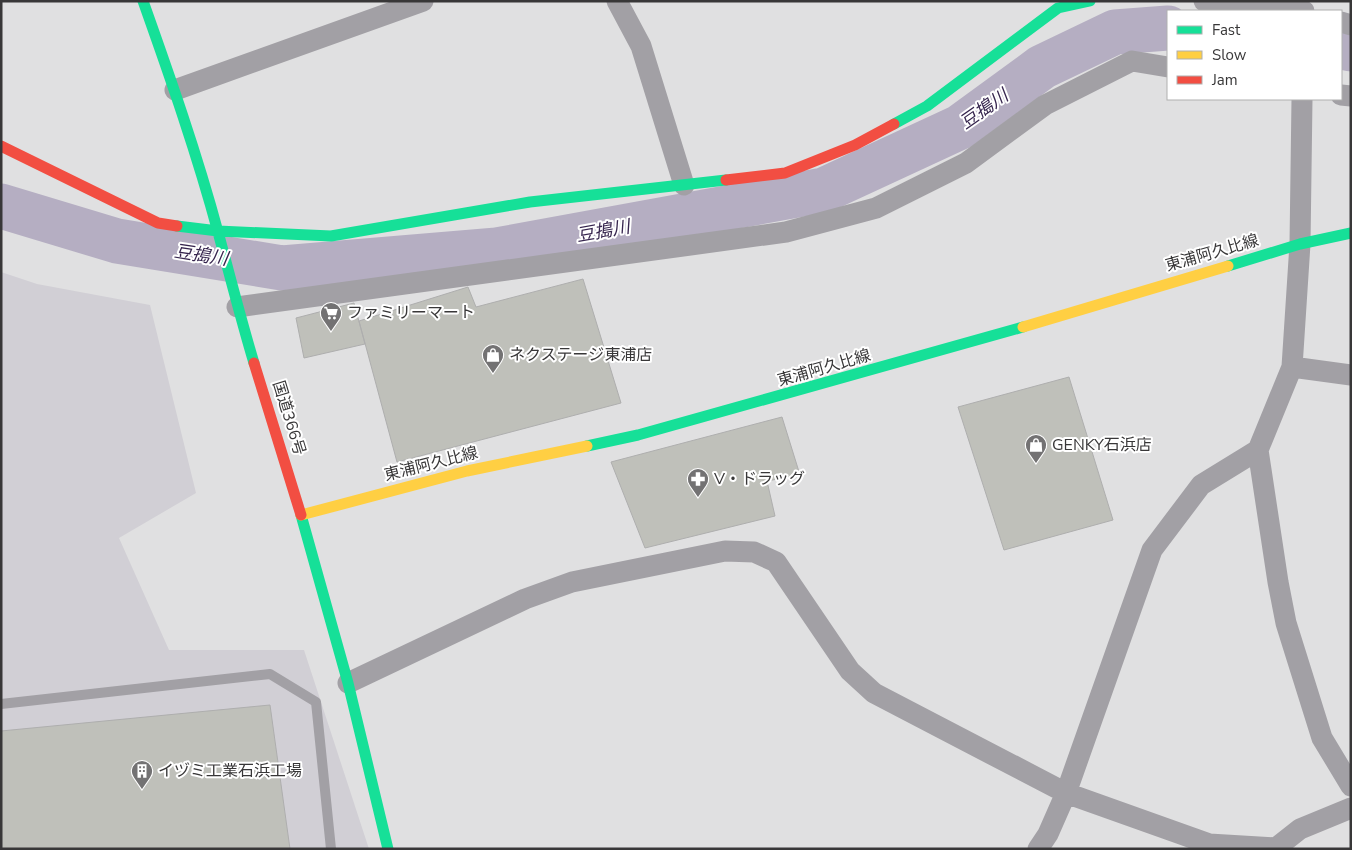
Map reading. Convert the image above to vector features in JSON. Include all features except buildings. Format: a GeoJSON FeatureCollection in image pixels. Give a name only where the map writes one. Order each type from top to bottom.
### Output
{"type":"FeatureCollection","features":[{"type":"Feature","properties":{"kind":"main road","name":"国道366号"},"geometry":{"type":"LineString","coordinates":[[143,1],[175,90],[219,235],[235,299],[301,515],[348,683],[388,849]]}},
{"type":"Feature","properties":{"kind":"main road"},"geometry":{"type":"LineString","coordinates":[[1,146],[158,223],[219,235],[331,236],[530,202],[785,173],[854,145],[927,106],[1058,8],[1090,1]]}},
{"type":"Feature","properties":{"kind":"main road","name":"東浦阿久比線"},"geometry":{"type":"LineString","coordinates":[[301,515],[467,471],[638,435],[796,392],[1300,244],[1351,233]]}},
{"type":"Feature","properties":{"kind":"street"},"geometry":{"type":"LineString","coordinates":[[175,90],[423,1]]}},
{"type":"Feature","properties":{"kind":"street"},"geometry":{"type":"LineString","coordinates":[[618,1],[641,46],[684,185]]}},
{"type":"Feature","properties":{"kind":"street"},"geometry":{"type":"LineString","coordinates":[[1204,1],[1294,10]]}},
{"type":"Feature","properties":{"kind":"street"},"geometry":{"type":"LineString","coordinates":[[235,299],[786,232],[884,204],[966,163],[1045,105],[1132,61],[1167,67]]}},
{"type":"Feature","properties":{"kind":"street"},"geometry":{"type":"LineString","coordinates":[[1302,100],[1300,244],[1292,366],[1258,450],[1286,623],[1322,738],[1351,786]]}},
{"type":"Feature","properties":{"kind":"street"},"geometry":{"type":"LineString","coordinates":[[1292,366],[1351,375]]}},
{"type":"Feature","properties":{"kind":"street"},"geometry":{"type":"LineString","coordinates":[[1038,849],[1048,834],[1066,793],[1152,550],[1201,485],[1258,450]]}},
{"type":"Feature","properties":{"kind":"street"},"geometry":{"type":"LineString","coordinates":[[348,683],[524,599],[572,582],[724,551],[754,552],[776,562],[850,671],[874,693],[1066,793],[1209,844],[1276,848],[1300,829],[1351,808]]}},
{"type":"Feature","properties":{"kind":"lane"},"geometry":{"type":"LineString","coordinates":[[1,704],[270,674],[316,702],[330,849]]}},
{"type":"Feature","properties":{"kind":"shaded area"},"geometry":{"type":"Polygon","coordinates":[[[1,272],[37,284],[150,305],[196,493],[119,538],[169,650],[304,650],[369,849],[1,849],[1,272]]]}},
{"type":"Feature","properties":{"kind":"waterway","name":"豆搗川"},"geometry":{"type":"LineString","coordinates":[[1,206],[117,241],[282,268],[497,250],[824,190],[960,127],[1042,67],[1115,32],[1167,28]]}},
{"type":"Feature","properties":{"kind":"waterway","name":"豆搗川"},"geometry":{"type":"LineString","coordinates":[[1342,47],[1351,49]]}},
{"type":"Feature","properties":{"kind":"traffic: fast"},"geometry":{"type":"LineString","coordinates":[[143,1],[201,174],[254,363]]}},
{"type":"Feature","properties":{"kind":"traffic: fast"},"geometry":{"type":"LineString","coordinates":[[894,124],[927,106],[1058,8],[1090,1]]}},
{"type":"Feature","properties":{"kind":"traffic: fast"},"geometry":{"type":"LineString","coordinates":[[177,226],[218,231],[331,236],[530,202],[726,180]]}},
{"type":"Feature","properties":{"kind":"traffic: fast"},"geometry":{"type":"LineString","coordinates":[[1228,266],[1300,244],[1351,233]]}},
{"type":"Feature","properties":{"kind":"traffic: fast"},"geometry":{"type":"LineString","coordinates":[[587,446],[638,435],[1023,327]]}},
{"type":"Feature","properties":{"kind":"traffic: fast"},"geometry":{"type":"LineString","coordinates":[[301,515],[348,683],[388,849]]}},
{"type":"Feature","properties":{"kind":"traffic: slow"},"geometry":{"type":"LineString","coordinates":[[1023,327],[1228,266]]}},
{"type":"Feature","properties":{"kind":"traffic: slow"},"geometry":{"type":"LineString","coordinates":[[301,515],[467,471],[587,446]]}},
{"type":"Feature","properties":{"kind":"traffic: jam"},"geometry":{"type":"LineString","coordinates":[[726,180],[785,173],[855,145],[894,124]]}},
{"type":"Feature","properties":{"kind":"traffic: jam"},"geometry":{"type":"LineString","coordinates":[[1,146],[158,223],[177,226]]}},
{"type":"Feature","properties":{"kind":"traffic: jam"},"geometry":{"type":"LineString","coordinates":[[254,363],[301,515]]}},
{"type":"Feature","properties":{"kind":"place","name":"ファミリーマート"},"geometry":{"type":"Point","coordinates":[331,332]}},
{"type":"Feature","properties":{"kind":"place","name":"ネクステージ東浦店"},"geometry":{"type":"Point","coordinates":[493,374]}},
{"type":"Feature","properties":{"kind":"place","name":"GENKY石浜店"},"geometry":{"type":"Point","coordinates":[1036,464]}},
{"type":"Feature","properties":{"kind":"place","name":"V・ドラッグ"},"geometry":{"type":"Point","coordinates":[698,498]}},
{"type":"Feature","properties":{"kind":"place","name":"イヅミ工業石浜工場"},"geometry":{"type":"Point","coordinates":[142,790]}}]}
